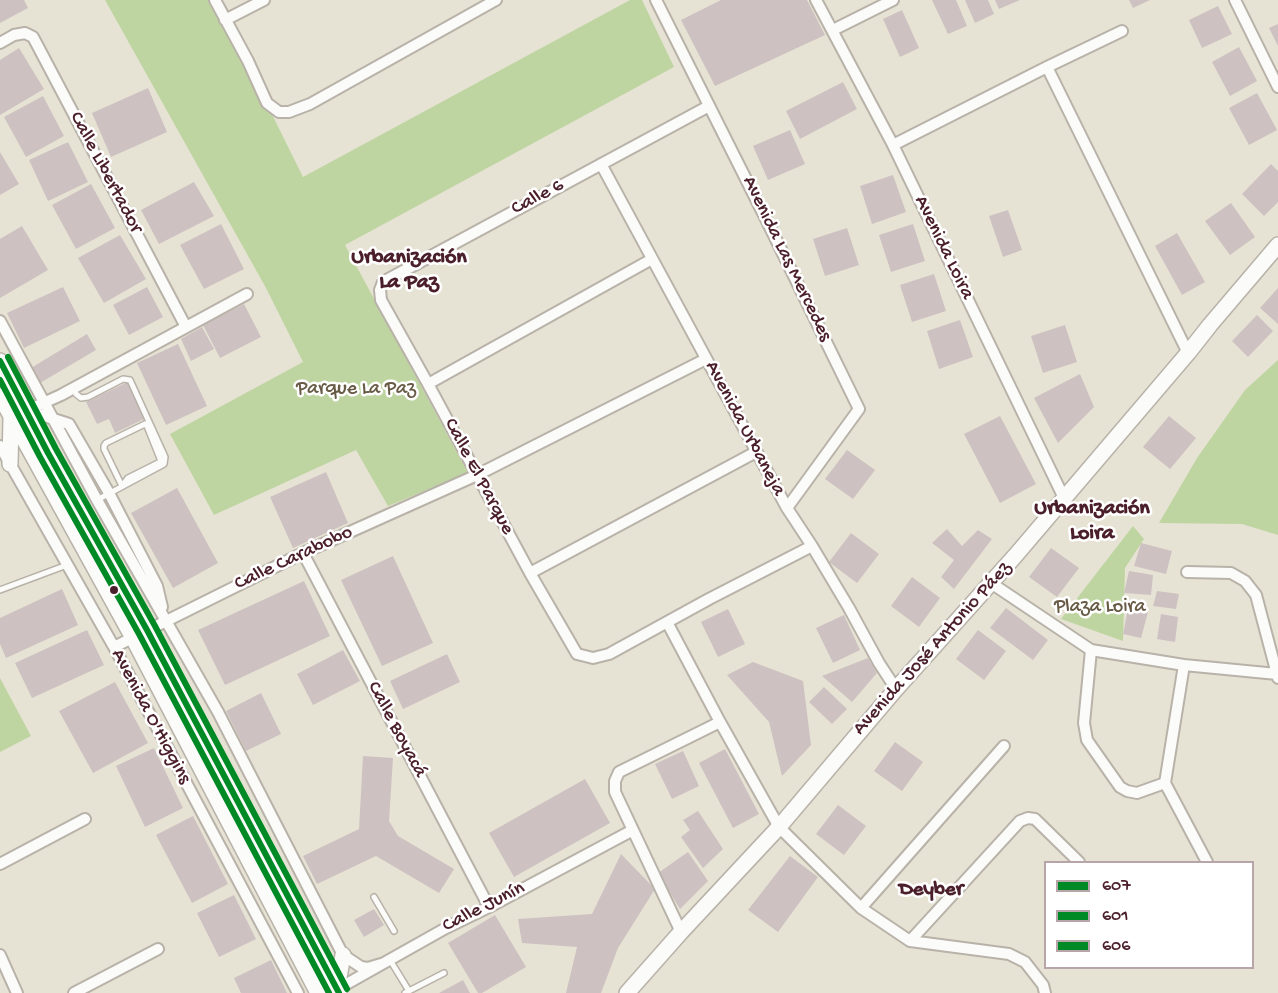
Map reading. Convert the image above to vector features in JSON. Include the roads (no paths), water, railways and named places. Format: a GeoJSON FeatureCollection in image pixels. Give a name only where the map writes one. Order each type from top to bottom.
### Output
{"type":"FeatureCollection","features":[{"type":"Feature","properties":{"kind":"main road","name":"Avenida José Antonio Páez"},"geometry":{"type":"LineString","coordinates":[[627,993],[779,827],[896,689],[1064,498],[1278,245]]}},
{"type":"Feature","properties":{"kind":"main road","name":"Avenida O'Higgins"},"geometry":{"type":"LineString","coordinates":[[0,361],[48,453],[147,630],[335,992]]}},
{"type":"Feature","properties":{"kind":"main road","name":"Avenida O'Higgins"},"geometry":{"type":"LineString","coordinates":[[0,396],[132,638],[318,993]]}},
{"type":"Feature","properties":{"kind":"main road"},"geometry":{"type":"LineString","coordinates":[[10,464],[11,418]]}},
{"type":"Feature","properties":{"kind":"main road"},"geometry":{"type":"LineString","coordinates":[[335,992],[343,956]]}},
{"type":"Feature","properties":{"kind":"street"},"geometry":{"type":"LineString","coordinates":[[215,0],[267,103],[279,111],[289,112],[310,104],[496,0]]}},
{"type":"Feature","properties":{"kind":"street"},"geometry":{"type":"LineString","coordinates":[[225,20],[264,0]]}},
{"type":"Feature","properties":{"kind":"street","name":"Avenida Las Mercedes"},"geometry":{"type":"LineString","coordinates":[[656,0],[768,221],[859,409],[787,508]]}},
{"type":"Feature","properties":{"kind":"street","name":"Avenida Loira"},"geometry":{"type":"LineString","coordinates":[[816,0],[893,145],[1064,498]]}},
{"type":"Feature","properties":{"kind":"street"},"geometry":{"type":"LineString","coordinates":[[829,28],[892,0]]}},
{"type":"Feature","properties":{"kind":"street"},"geometry":{"type":"LineString","coordinates":[[1235,0],[1278,87]]}},
{"type":"Feature","properties":{"kind":"street"},"geometry":{"type":"LineString","coordinates":[[893,145],[1122,31]]}},
{"type":"Feature","properties":{"kind":"street","name":"Calle Libertador"},"geometry":{"type":"LineString","coordinates":[[0,43],[14,35],[25,33],[33,37],[186,327]]}},
{"type":"Feature","properties":{"kind":"street"},"geometry":{"type":"LineString","coordinates":[[1047,67],[1188,353]]}},
{"type":"Feature","properties":{"kind":"street","name":"Calle 6"},"geometry":{"type":"LineString","coordinates":[[381,300],[380,290],[383,282],[709,106]]}},
{"type":"Feature","properties":{"kind":"street","name":"Avenida Urbaneja"},"geometry":{"type":"LineString","coordinates":[[601,164],[787,508],[812,546],[896,689]]}},
{"type":"Feature","properties":{"kind":"street"},"geometry":{"type":"LineString","coordinates":[[428,384],[652,259]]}},
{"type":"Feature","properties":{"kind":"street"},"geometry":{"type":"LineString","coordinates":[[11,418],[44,403],[247,294]]}},
{"type":"Feature","properties":{"kind":"street","name":"Calle El Parque"},"geometry":{"type":"LineString","coordinates":[[381,300],[530,573],[577,654],[593,658],[609,654],[667,622]]}},
{"type":"Feature","properties":{"kind":"street"},"geometry":{"type":"LineString","coordinates":[[0,321],[97,500],[218,712],[343,956],[361,967],[368,968],[385,962]]}},
{"type":"Feature","properties":{"kind":"street","name":"Calle Carabobo"},"geometry":{"type":"LineString","coordinates":[[114,647],[303,554],[477,475],[706,359]]}},
{"type":"Feature","properties":{"kind":"street"},"geometry":{"type":"LineString","coordinates":[[26,410],[69,424],[157,586],[166,622]]}},
{"type":"Feature","properties":{"kind":"street","name":"Avenida O'Higgins"},"geometry":{"type":"LineString","coordinates":[[0,446],[114,647],[300,992]]}},
{"type":"Feature","properties":{"kind":"street"},"geometry":{"type":"LineString","coordinates":[[530,573],[756,452]]}},
{"type":"Feature","properties":{"kind":"street"},"geometry":{"type":"LineString","coordinates":[[812,546],[667,622],[779,827],[861,908],[910,941],[1009,954],[1025,962],[1043,985],[1045,993]]}},
{"type":"Feature","properties":{"kind":"street","name":"Calle Boyacá"},"geometry":{"type":"LineString","coordinates":[[303,554],[489,907]]}},
{"type":"Feature","properties":{"kind":"street"},"geometry":{"type":"LineString","coordinates":[[991,583],[1091,650],[1184,665],[1278,676],[1256,595],[1245,581],[1231,573],[1187,572]]}},
{"type":"Feature","properties":{"kind":"street"},"geometry":{"type":"LineString","coordinates":[[1091,650],[1084,723],[1087,740],[1120,788],[1137,793],[1165,783]]}},
{"type":"Feature","properties":{"kind":"street"},"geometry":{"type":"LineString","coordinates":[[1184,665],[1165,783],[1206,861]]}},
{"type":"Feature","properties":{"kind":"street"},"geometry":{"type":"LineString","coordinates":[[681,932],[615,792],[615,781],[620,772],[720,722]]}},
{"type":"Feature","properties":{"kind":"street"},"geometry":{"type":"LineString","coordinates":[[861,908],[1004,746]]}},
{"type":"Feature","properties":{"kind":"street"},"geometry":{"type":"LineString","coordinates":[[910,941],[1020,821],[1028,818],[1035,819],[1078,861]]}},
{"type":"Feature","properties":{"kind":"street"},"geometry":{"type":"LineString","coordinates":[[0,864],[85,819]]}},
{"type":"Feature","properties":{"kind":"street","name":"Calle Junín"},"geometry":{"type":"LineString","coordinates":[[335,992],[446,928],[633,830]]}},
{"type":"Feature","properties":{"kind":"street"},"geometry":{"type":"LineString","coordinates":[[74,993],[158,949]]}},
{"type":"Feature","properties":{"kind":"street"},"geometry":{"type":"LineString","coordinates":[[0,955],[17,993]]}},
{"type":"Feature","properties":{"kind":"lane"},"geometry":{"type":"LineString","coordinates":[[73,387],[81,398],[88,397],[123,379],[130,380],[165,461],[164,464],[97,500]]}},
{"type":"Feature","properties":{"kind":"lane"},"geometry":{"type":"LineString","coordinates":[[142,425],[147,426],[161,460],[128,478],[122,486],[104,446],[142,425]]}},
{"type":"Feature","properties":{"kind":"lane"},"geometry":{"type":"LineString","coordinates":[[0,590],[67,565]]}},
{"type":"Feature","properties":{"kind":"lane"},"geometry":{"type":"LineString","coordinates":[[374,897],[394,931]]}},
{"type":"Feature","properties":{"kind":"lane"},"geometry":{"type":"LineString","coordinates":[[385,962],[407,992],[444,973]]}},
{"type":"Feature","properties":{"kind":"district","name":"Urbanización La Paz"},"geometry":{"type":"Point","coordinates":[409,272]}},
{"type":"Feature","properties":{"kind":"district","name":"Urbanización Loira"},"geometry":{"type":"Point","coordinates":[1092,522]}},
{"type":"Feature","properties":{"kind":"district","name":"Deyber"},"geometry":{"type":"Point","coordinates":[931,891]}},
{"type":"Feature","properties":{"kind":"park label","name":"Parque La Paz"},"geometry":{"type":"Point","coordinates":[356,390]}},
{"type":"Feature","properties":{"kind":"park label","name":"Plaza Loira"},"geometry":{"type":"Point","coordinates":[1100,608]}}]}
